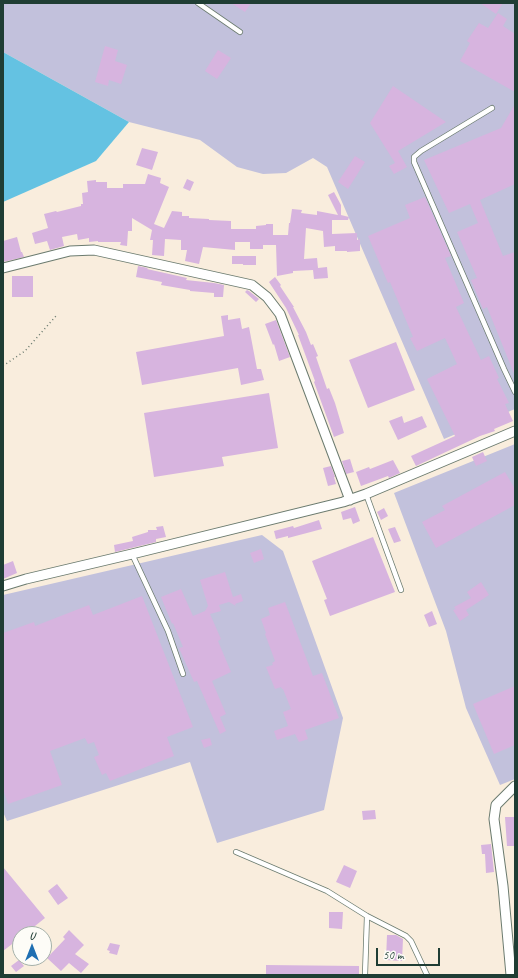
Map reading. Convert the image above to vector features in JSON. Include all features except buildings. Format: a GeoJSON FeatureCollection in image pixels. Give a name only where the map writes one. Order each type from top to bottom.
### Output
{"type":"FeatureCollection","features":[{"type":"Feature","properties":{"kind":"street"},"geometry":{"type":"LineString","coordinates":[[3,268],[70,251],[94,250],[252,285],[267,297],[280,314],[350,500]]}},
{"type":"Feature","properties":{"kind":"street"},"geometry":{"type":"LineString","coordinates":[[3,586],[26,579],[350,500],[515,431]]}},
{"type":"Feature","properties":{"kind":"street"},"geometry":{"type":"LineString","coordinates":[[511,975],[503,886],[494,819],[496,806],[515,786]]}},
{"type":"Feature","properties":{"kind":"lane"},"geometry":{"type":"LineString","coordinates":[[198,3],[240,32]]}},
{"type":"Feature","properties":{"kind":"lane"},"geometry":{"type":"LineString","coordinates":[[492,108],[421,151],[414,157],[414,162],[515,392]]}},
{"type":"Feature","properties":{"kind":"lane"},"geometry":{"type":"LineString","coordinates":[[366,494],[401,590]]}},
{"type":"Feature","properties":{"kind":"lane"},"geometry":{"type":"LineString","coordinates":[[132,554],[168,631],[183,674]]}},
{"type":"Feature","properties":{"kind":"lane"},"geometry":{"type":"LineString","coordinates":[[236,852],[327,891],[367,916],[406,936],[411,941],[427,975]]}},
{"type":"Feature","properties":{"kind":"lane"},"geometry":{"type":"LineString","coordinates":[[365,975],[367,916]]}},
{"type":"Feature","properties":{"kind":"path"},"geometry":{"type":"LineString","coordinates":[[3,366],[25,351],[56,316]]}},
{"type":"Feature","properties":{"kind":"shaded area"},"geometry":{"type":"Polygon","coordinates":[[[3,3],[515,3],[515,409],[444,439],[327,167],[313,158],[286,173],[263,174],[237,167],[200,140],[129,122],[3,52],[3,3]]]}},
{"type":"Feature","properties":{"kind":"shaded area"},"geometry":{"type":"Polygon","coordinates":[[[515,444],[515,779],[500,785],[466,708],[446,631],[394,493],[515,444]]]}},
{"type":"Feature","properties":{"kind":"shaded area"},"geometry":{"type":"Polygon","coordinates":[[[262,535],[283,551],[343,718],[324,810],[217,843],[190,762],[7,821],[3,812],[3,595],[262,535]]]}},
{"type":"Feature","properties":{"kind":"water"},"geometry":{"type":"Polygon","coordinates":[[[3,52],[129,122],[96,161],[3,202],[3,52]]]}}]}
